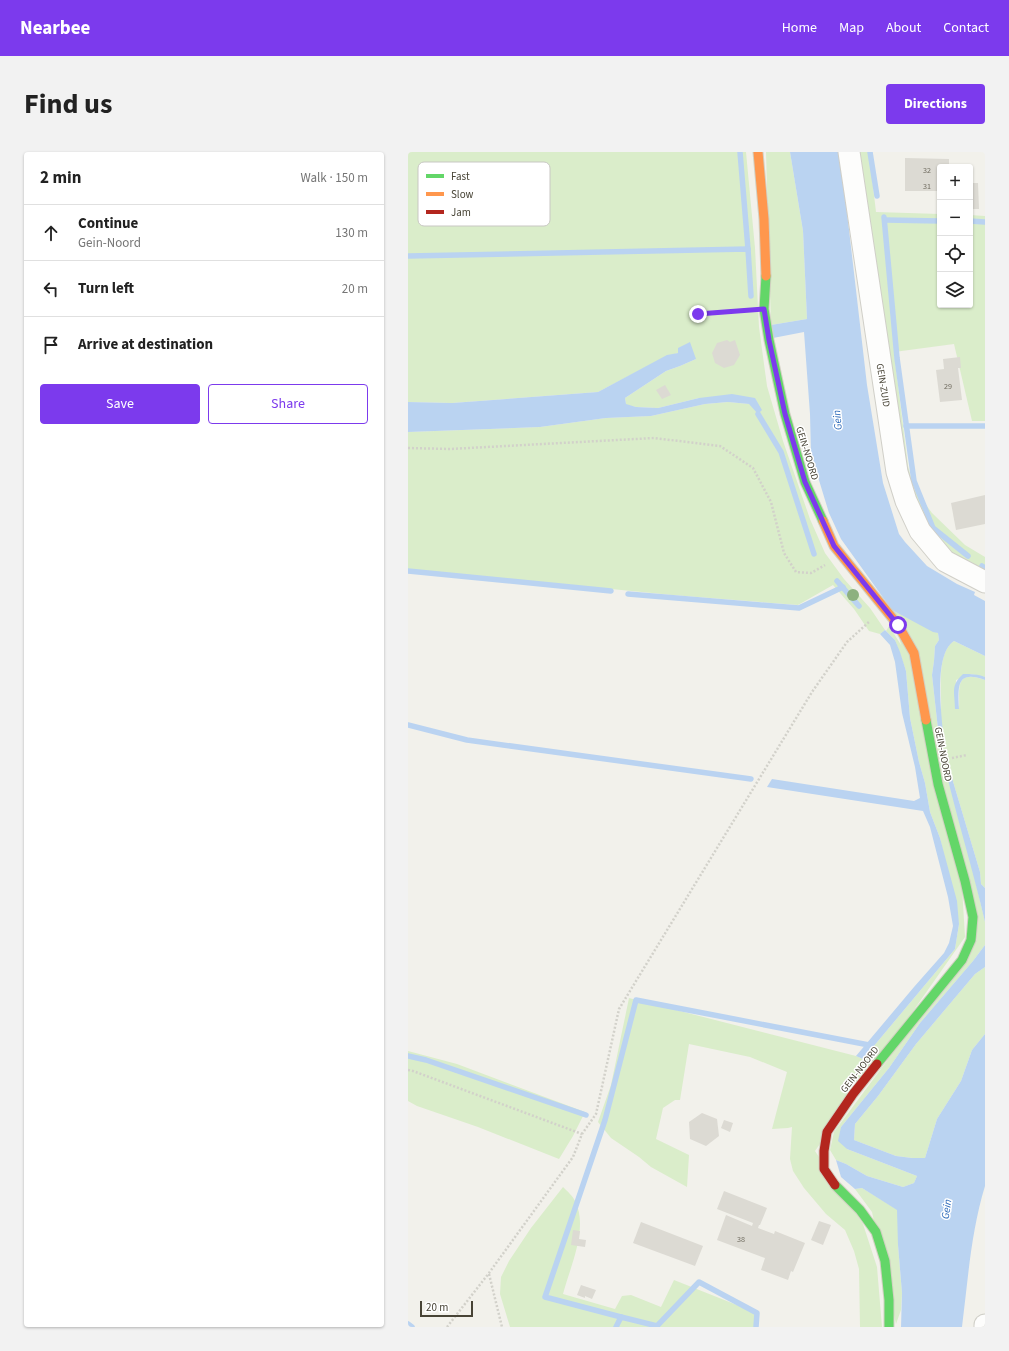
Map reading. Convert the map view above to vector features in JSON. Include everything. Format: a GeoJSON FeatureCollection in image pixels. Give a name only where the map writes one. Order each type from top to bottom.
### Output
{"type":"FeatureCollection","features":[{"type":"Feature","properties":{"kind":"street","name":"GEIN-NOORD"},"geometry":{"type":"LineString","coordinates":[[758,152],[764,219],[766,269],[764,309],[785,414],[805,482],[834,546],[898,625],[914,653],[938,784],[965,881],[973,917],[971,940],[962,960],[853,1094],[827,1132],[824,1151],[824,1169],[836,1187],[860,1210],[876,1232],[885,1261],[889,1300],[889,1327]]}},
{"type":"Feature","properties":{"kind":"street","name":"GEIN-ZUID"},"geometry":{"type":"LineString","coordinates":[[849,152],[897,472],[906,500],[920,531],[945,561],[985,582]]}},
{"type":"Feature","properties":{"kind":"path"},"geometry":{"type":"LineString","coordinates":[[698,314],[764,309]]}},
{"type":"Feature","properties":{"kind":"path"},"geometry":{"type":"LineString","coordinates":[[408,448],[450,449],[654,438],[720,446],[753,468],[771,502],[784,553],[796,572],[811,573],[826,564]]}},
{"type":"Feature","properties":{"kind":"path"},"geometry":{"type":"LineString","coordinates":[[447,1327],[489,1273],[573,1157],[582,1134],[596,1114],[620,1009],[812,692],[847,642],[872,618]]}},
{"type":"Feature","properties":{"kind":"path"},"geometry":{"type":"LineString","coordinates":[[408,1070],[582,1134]]}},
{"type":"Feature","properties":{"kind":"path"},"geometry":{"type":"LineString","coordinates":[[489,1273],[502,1327]]}},
{"type":"Feature","properties":{"kind":"green space"},"geometry":{"type":"Polygon","coordinates":[[[408,152],[746,152],[755,248],[759,327],[767,386],[783,441],[810,519],[825,553],[844,579],[870,608],[885,630],[880,634],[869,631],[854,609],[833,585],[798,605],[672,595],[408,569],[408,432],[540,427],[606,418],[651,416],[705,404],[728,402],[749,404],[755,398],[699,398],[658,408],[626,405],[625,398],[666,371],[696,359],[679,353],[667,356],[598,392],[452,403],[408,402],[408,152]]]}},
{"type":"Feature","properties":{"kind":"green space"},"geometry":{"type":"Polygon","coordinates":[[[766,152],[790,152],[803,231],[807,319],[771,325],[766,152]]]}},
{"type":"Feature","properties":{"kind":"green space"},"geometry":{"type":"Polygon","coordinates":[[[855,152],[869,152],[876,212],[937,214],[937,308],[973,308],[973,215],[985,216],[985,421],[972,421],[954,344],[894,352],[908,466],[914,489],[932,513],[965,545],[985,557],[985,576],[936,542],[909,495],[855,152]]]}},
{"type":"Feature","properties":{"kind":"green space"},"geometry":{"type":"Polygon","coordinates":[[[892,610],[938,633],[939,640],[935,646],[932,675],[938,729],[941,712],[942,663],[948,647],[954,641],[985,656],[985,677],[971,674],[956,680],[955,708],[959,709],[959,688],[963,679],[975,677],[985,680],[985,888],[981,884],[980,872],[949,768],[985,922],[985,945],[920,1023],[889,1068],[841,1127],[847,1149],[917,1176],[914,1183],[903,1187],[867,1176],[836,1160],[830,1150],[834,1132],[977,940],[892,610]]]}},
{"type":"Feature","properties":{"kind":"green space"},"geometry":{"type":"Polygon","coordinates":[[[889,626],[903,648],[962,887],[965,937],[815,1151],[863,1224],[877,1267],[882,1327],[860,1327],[859,1269],[854,1251],[845,1230],[826,1214],[804,1188],[793,1171],[790,1159],[792,1127],[772,1129],[787,1072],[750,1057],[689,1044],[680,1100],[675,1100],[663,1108],[656,1139],[689,1155],[687,1187],[651,1167],[611,1138],[598,1122],[611,1085],[629,998],[863,1059],[955,949],[959,924],[940,838],[930,812],[925,783],[919,762],[910,718],[906,671],[895,640],[886,631],[889,626]]]}},
{"type":"Feature","properties":{"kind":"green space"},"geometry":{"type":"Polygon","coordinates":[[[985,967],[985,1034],[972,1050],[961,1081],[937,1119],[925,1158],[896,1156],[854,1140],[855,1124],[878,1096],[916,1044],[975,974],[985,967]]]}},
{"type":"Feature","properties":{"kind":"green space"},"geometry":{"type":"Polygon","coordinates":[[[408,1051],[457,1064],[585,1112],[559,1159],[478,1127],[417,1106],[408,1101],[408,1051]]]}},
{"type":"Feature","properties":{"kind":"green space"},"geometry":{"type":"Polygon","coordinates":[[[563,1187],[575,1201],[579,1212],[580,1223],[577,1248],[563,1294],[615,1309],[622,1296],[631,1295],[661,1307],[674,1280],[757,1313],[756,1327],[510,1327],[500,1294],[501,1277],[509,1261],[531,1228],[563,1187]]]}},
{"type":"Feature","properties":{"kind":"green space"},"geometry":{"type":"Polygon","coordinates":[[[862,1188],[898,1210],[898,1245],[902,1293],[901,1310],[896,1324],[872,1212],[855,1189],[862,1188]]]}},
{"type":"Feature","properties":{"kind":"water","name":"Gein"},"geometry":{"type":"Polygon","coordinates":[[[790,152],[840,152],[867,385],[883,483],[899,534],[927,566],[957,584],[975,592],[974,595],[985,601],[985,656],[954,641],[948,648],[944,658],[940,683],[943,732],[939,732],[938,729],[932,675],[935,646],[939,640],[938,633],[933,632],[892,610],[841,539],[829,513],[811,454],[810,414],[804,332],[773,338],[771,325],[807,319],[803,231],[790,152]]]}},
{"type":"Feature","properties":{"kind":"water"},"geometry":{"type":"Polygon","coordinates":[[[690,342],[696,359],[666,371],[625,398],[626,404],[636,407],[658,408],[699,398],[732,394],[755,398],[762,410],[758,414],[749,404],[728,402],[705,404],[651,416],[606,418],[540,427],[408,432],[408,402],[452,403],[598,392],[667,355],[678,353],[678,348],[690,342]]]}},
{"type":"Feature","properties":{"kind":"water"},"geometry":{"type":"Polygon","coordinates":[[[885,630],[895,640],[906,671],[910,718],[919,762],[925,783],[930,812],[940,838],[957,901],[959,924],[955,949],[863,1059],[856,1056],[944,953],[949,943],[953,926],[948,897],[930,827],[923,811],[767,787],[772,779],[914,801],[920,798],[915,767],[902,713],[895,662],[890,645],[880,634],[885,630]]]}},
{"type":"Feature","properties":{"kind":"water"},"geometry":{"type":"Polygon","coordinates":[[[963,674],[980,675],[985,677],[985,680],[976,677],[964,679],[959,687],[959,709],[955,709],[954,690],[956,682],[963,674]]]}},
{"type":"Feature","properties":{"kind":"water"},"geometry":{"type":"Polygon","coordinates":[[[945,767],[949,768],[980,872],[981,884],[985,888],[985,922],[955,806],[945,767]]]}},
{"type":"Feature","properties":{"kind":"water","name":"Gein"},"geometry":{"type":"Polygon","coordinates":[[[985,945],[985,967],[975,974],[916,1044],[878,1096],[855,1124],[854,1140],[896,1156],[925,1158],[937,1119],[961,1081],[972,1050],[985,1034],[985,1186],[973,1238],[962,1327],[901,1327],[902,1293],[897,1210],[862,1188],[855,1189],[841,1177],[836,1160],[867,1176],[903,1187],[914,1183],[917,1176],[847,1149],[838,1141],[841,1127],[889,1068],[920,1023],[985,945]]]}},
{"type":"Feature","properties":{"kind":"building"},"geometry":{"type":"Polygon","coordinates":[[[905,158],[949,159],[949,164],[937,164],[937,191],[905,191],[905,158]]]}},
{"type":"Feature","properties":{"kind":"building"},"geometry":{"type":"Polygon","coordinates":[[[973,183],[978,183],[979,209],[973,209],[973,183]]]}},
{"type":"Feature","properties":{"kind":"building"},"geometry":{"type":"Polygon","coordinates":[[[727,340],[730,342],[735,340],[740,355],[734,365],[724,368],[715,363],[712,353],[717,343],[727,340]]]}},
{"type":"Feature","properties":{"kind":"building"},"geometry":{"type":"Polygon","coordinates":[[[960,357],[961,368],[958,368],[962,400],[940,402],[936,370],[944,369],[943,359],[960,357]]]}},
{"type":"Feature","properties":{"kind":"building"},"geometry":{"type":"Polygon","coordinates":[[[665,385],[671,395],[662,399],[656,390],[665,385]]]}},
{"type":"Feature","properties":{"kind":"building"},"geometry":{"type":"Polygon","coordinates":[[[985,495],[985,524],[956,530],[951,503],[985,495]]]}},
{"type":"Feature","properties":{"kind":"building"},"geometry":{"type":"Polygon","coordinates":[[[702,1113],[717,1119],[719,1136],[706,1146],[690,1139],[689,1122],[702,1113]]]}},
{"type":"Feature","properties":{"kind":"building"},"geometry":{"type":"Polygon","coordinates":[[[724,1120],[733,1123],[730,1132],[721,1128],[724,1120]]]}},
{"type":"Feature","properties":{"kind":"building"},"geometry":{"type":"Polygon","coordinates":[[[724,1191],[767,1208],[758,1228],[774,1234],[775,1231],[805,1243],[793,1272],[791,1271],[788,1280],[761,1270],[765,1258],[717,1240],[726,1215],[752,1226],[753,1223],[717,1209],[724,1191]]]}},
{"type":"Feature","properties":{"kind":"building"},"geometry":{"type":"Polygon","coordinates":[[[819,1221],[831,1225],[823,1245],[811,1240],[819,1221]]]}},
{"type":"Feature","properties":{"kind":"building"},"geometry":{"type":"Polygon","coordinates":[[[641,1222],[703,1246],[695,1266],[633,1243],[641,1222]]]}},
{"type":"Feature","properties":{"kind":"building"},"geometry":{"type":"Polygon","coordinates":[[[573,1230],[580,1231],[579,1239],[586,1240],[585,1247],[571,1245],[573,1230]]]}},
{"type":"Feature","properties":{"kind":"building"},"geometry":{"type":"Polygon","coordinates":[[[581,1285],[596,1290],[592,1299],[577,1295],[581,1285]]]}},
{"type":"Feature","properties":{"kind":"waterway"},"geometry":{"type":"LineString","coordinates":[[740,152],[748,249]]}},
{"type":"Feature","properties":{"kind":"waterway"},"geometry":{"type":"LineString","coordinates":[[870,152],[877,196]]}},
{"type":"Feature","properties":{"kind":"waterway"},"geometry":{"type":"LineString","coordinates":[[884,217],[897,358],[914,481],[933,528],[968,556]]}},
{"type":"Feature","properties":{"kind":"waterway"},"geometry":{"type":"LineString","coordinates":[[885,220],[937,221]]}},
{"type":"Feature","properties":{"kind":"waterway"},"geometry":{"type":"LineString","coordinates":[[973,221],[985,222]]}},
{"type":"Feature","properties":{"kind":"waterway"},"geometry":{"type":"LineString","coordinates":[[408,256],[748,249],[751,296]]}},
{"type":"Feature","properties":{"kind":"waterway"},"geometry":{"type":"LineString","coordinates":[[758,414],[781,452],[814,554]]}},
{"type":"Feature","properties":{"kind":"waterway"},"geometry":{"type":"LineString","coordinates":[[906,426],[985,426]]}},
{"type":"Feature","properties":{"kind":"waterway"},"geometry":{"type":"LineString","coordinates":[[408,571],[611,591]]}},
{"type":"Feature","properties":{"kind":"waterway"},"geometry":{"type":"LineString","coordinates":[[837,581],[859,606]]}},
{"type":"Feature","properties":{"kind":"waterway"},"geometry":{"type":"LineString","coordinates":[[628,594],[799,608],[843,587]]}},
{"type":"Feature","properties":{"kind":"waterway"},"geometry":{"type":"LineString","coordinates":[[408,725],[467,740],[751,779]]}},
{"type":"Feature","properties":{"kind":"waterway"},"geometry":{"type":"LineString","coordinates":[[621,1317],[545,1297],[605,1120],[636,1000],[869,1045]]}},
{"type":"Feature","properties":{"kind":"waterway"},"geometry":{"type":"LineString","coordinates":[[408,1056],[426,1060],[586,1115]]}},
{"type":"Feature","properties":{"kind":"waterway"},"geometry":{"type":"LineString","coordinates":[[616,1327],[621,1317],[657,1326],[699,1282],[757,1313],[756,1327]]}},
{"type":"Feature","properties":{"kind":"waterway"},"geometry":{"type":"LineString","coordinates":[[408,1324],[412,1327]]}},
{"type":"Feature","properties":{"kind":"traffic: fast"},"geometry":{"type":"LineString","coordinates":[[766,276],[764,309],[785,414],[805,482],[823,521]]}},
{"type":"Feature","properties":{"kind":"traffic: fast"},"geometry":{"type":"LineString","coordinates":[[877,1064],[962,960],[971,940],[973,917],[965,881],[938,784],[926,720]]}},
{"type":"Feature","properties":{"kind":"traffic: fast"},"geometry":{"type":"LineString","coordinates":[[835,1185],[860,1210],[876,1232],[885,1261],[889,1300],[889,1327]]}},
{"type":"Feature","properties":{"kind":"traffic: slow"},"geometry":{"type":"LineString","coordinates":[[758,152],[764,219],[766,276]]}},
{"type":"Feature","properties":{"kind":"traffic: slow"},"geometry":{"type":"LineString","coordinates":[[823,521],[834,546],[898,625],[914,653],[926,720]]}},
{"type":"Feature","properties":{"kind":"traffic: jam"},"geometry":{"type":"LineString","coordinates":[[835,1185],[824,1169],[824,1151],[827,1132],[853,1094],[877,1064]]}},
{"type":"Feature","properties":{"kind":"route"},"geometry":{"type":"LineString","coordinates":[[698,314],[764,309],[785,414],[805,482],[834,546],[898,625]]}}]}
